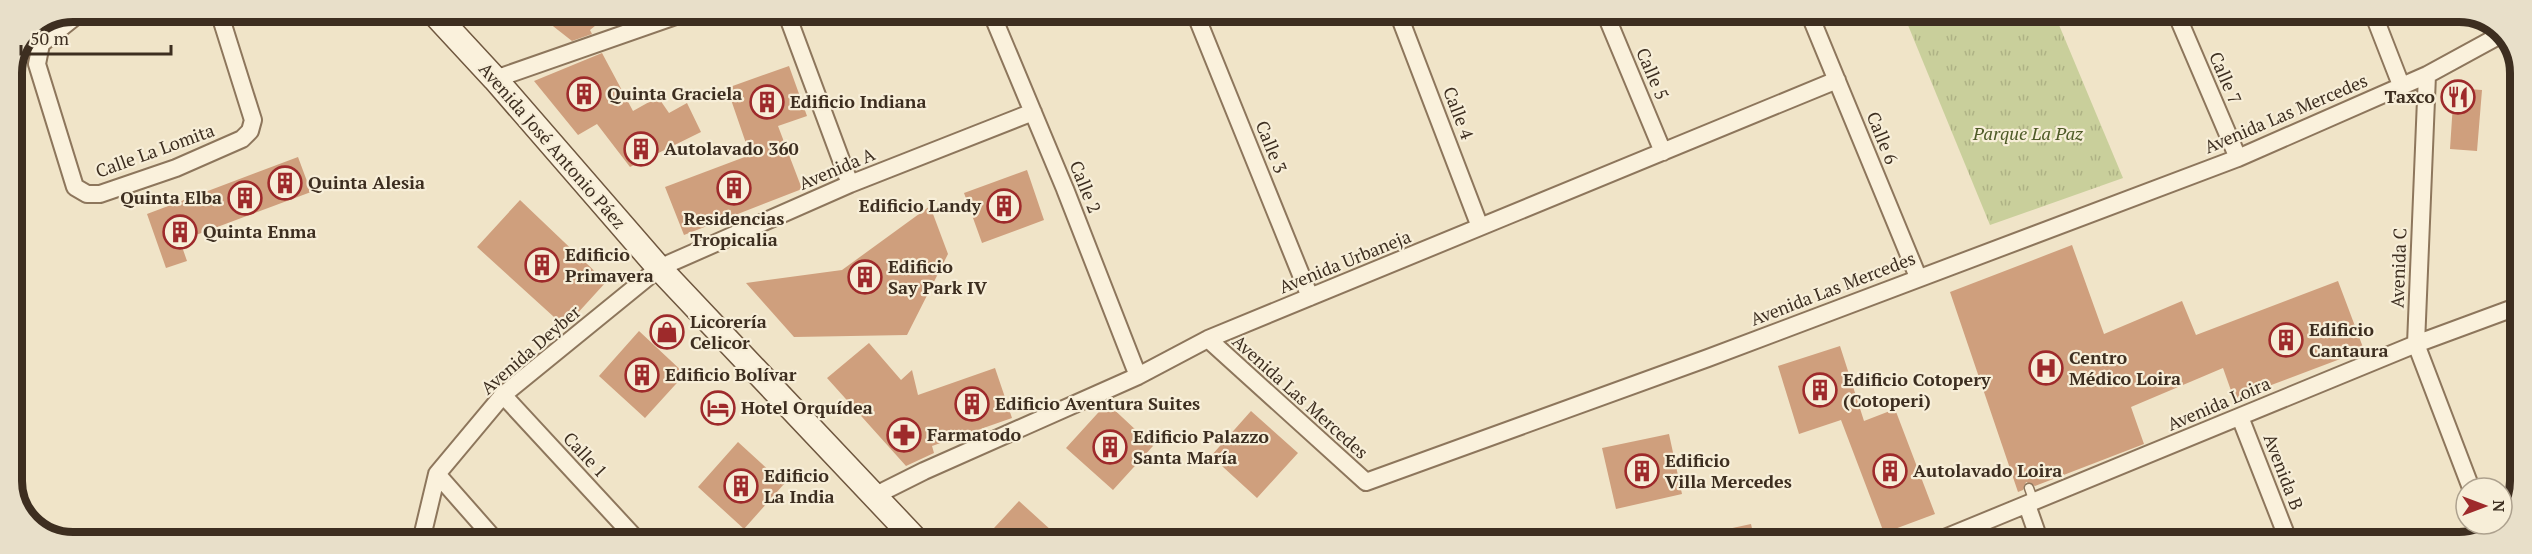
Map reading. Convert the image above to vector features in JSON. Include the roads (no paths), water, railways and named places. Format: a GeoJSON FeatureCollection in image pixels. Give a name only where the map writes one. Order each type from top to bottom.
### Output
{"type":"FeatureCollection","features":[{"type":"Feature","properties":{"kind":"main road","name":"Avenida José Antonio Páez"},"geometry":{"type":"LineString","coordinates":[[442,22],[495,79],[659,268],[909,532]]}},
{"type":"Feature","properties":{"kind":"street","name":"Calle La Lomita"},"geometry":{"type":"LineString","coordinates":[[68,23],[41,44],[37,64],[75,187],[87,194],[100,194],[176,168],[242,139],[250,131],[253,120],[222,22]]}},
{"type":"Feature","properties":{"kind":"street"},"geometry":{"type":"LineString","coordinates":[[495,79],[656,22]]}},
{"type":"Feature","properties":{"kind":"street"},"geometry":{"type":"LineString","coordinates":[[790,22],[850,184]]}},
{"type":"Feature","properties":{"kind":"street","name":"Calle 2"},"geometry":{"type":"LineString","coordinates":[[995,22],[1138,376]]}},
{"type":"Feature","properties":{"kind":"street","name":"Calle 3"},"geometry":{"type":"LineString","coordinates":[[1200,22],[1310,297]]}},
{"type":"Feature","properties":{"kind":"street","name":"Calle 4"},"geometry":{"type":"LineString","coordinates":[[1401,22],[1480,227]]}},
{"type":"Feature","properties":{"kind":"street","name":"Calle 5"},"geometry":{"type":"LineString","coordinates":[[1609,22],[1663,152]]}},
{"type":"Feature","properties":{"kind":"street","name":"Calle 6"},"geometry":{"type":"LineString","coordinates":[[1813,22],[1918,277]]}},
{"type":"Feature","properties":{"kind":"street","name":"Calle 7"},"geometry":{"type":"LineString","coordinates":[[2180,22],[2238,158]]}},
{"type":"Feature","properties":{"kind":"street"},"geometry":{"type":"LineString","coordinates":[[2376,22],[2401,85]]}},
{"type":"Feature","properties":{"kind":"street","name":"Avenida Las Mercedes"},"geometry":{"type":"LineString","coordinates":[[1208,339],[1366,482],[1708,358],[2238,158],[2427,75],[2495,38]]}},
{"type":"Feature","properties":{"kind":"street","name":"Avenida C"},"geometry":{"type":"LineString","coordinates":[[2427,75],[2416,344],[2466,476]]}},
{"type":"Feature","properties":{"kind":"street","name":"Avenida Urbaneja"},"geometry":{"type":"LineString","coordinates":[[876,495],[924,471],[1138,376],[1208,339],[1837,80]]}},
{"type":"Feature","properties":{"kind":"street","name":"Avenida A"},"geometry":{"type":"LineString","coordinates":[[659,268],[850,184],[1033,112]]}},
{"type":"Feature","properties":{"kind":"street","name":"Avenida Deyber"},"geometry":{"type":"LineString","coordinates":[[423,532],[437,474],[503,395],[659,268]]}},
{"type":"Feature","properties":{"kind":"street","name":"Avenida Loira"},"geometry":{"type":"LineString","coordinates":[[1957,532],[2134,455],[2240,417],[2416,344],[2510,309]]}},
{"type":"Feature","properties":{"kind":"street","name":"Calle 1"},"geometry":{"type":"LineString","coordinates":[[503,395],[630,532]]}},
{"type":"Feature","properties":{"kind":"street","name":"Avenida B"},"geometry":{"type":"LineString","coordinates":[[2240,417],[2285,532]]}},
{"type":"Feature","properties":{"kind":"street"},"geometry":{"type":"LineString","coordinates":[[437,474],[488,532]]}},
{"type":"Feature","properties":{"kind":"street"},"geometry":{"type":"LineString","coordinates":[[2030,499],[2038,532]]}},
{"type":"Feature","properties":{"kind":"place","name":"Quinta Graciela"},"geometry":{"type":"Point","coordinates":[584,94]}},
{"type":"Feature","properties":{"kind":"place","name":"Taxco"},"geometry":{"type":"Point","coordinates":[2458,97]}},
{"type":"Feature","properties":{"kind":"place","name":"Edificio Indiana"},"geometry":{"type":"Point","coordinates":[767,102]}},
{"type":"Feature","properties":{"kind":"place","name":"Autolavado 360"},"geometry":{"type":"Point","coordinates":[641,149]}},
{"type":"Feature","properties":{"kind":"place","name":"Quinta Alesia"},"geometry":{"type":"Point","coordinates":[285,183]}},
{"type":"Feature","properties":{"kind":"place","name":"Residencias Tropicalia"},"geometry":{"type":"Point","coordinates":[734,188]}},
{"type":"Feature","properties":{"kind":"place","name":"Quinta Elba"},"geometry":{"type":"Point","coordinates":[245,198]}},
{"type":"Feature","properties":{"kind":"place","name":"Edificio Landy"},"geometry":{"type":"Point","coordinates":[1004,206]}},
{"type":"Feature","properties":{"kind":"place","name":"Quinta Enma"},"geometry":{"type":"Point","coordinates":[180,232]}},
{"type":"Feature","properties":{"kind":"place","name":"Edificio Primavera"},"geometry":{"type":"Point","coordinates":[542,265]}},
{"type":"Feature","properties":{"kind":"place","name":"Edificio Say Park IV"},"geometry":{"type":"Point","coordinates":[865,277]}},
{"type":"Feature","properties":{"kind":"place","name":"Licorería Celicor"},"geometry":{"type":"Point","coordinates":[667,332]}},
{"type":"Feature","properties":{"kind":"place","name":"Edificio Cantaura"},"geometry":{"type":"Point","coordinates":[2286,340]}},
{"type":"Feature","properties":{"kind":"place","name":"Centro Médico Loira"},"geometry":{"type":"Point","coordinates":[2046,368]}},
{"type":"Feature","properties":{"kind":"place","name":"Edificio Bolívar"},"geometry":{"type":"Point","coordinates":[642,375]}},
{"type":"Feature","properties":{"kind":"place","name":"Edificio Cotopery (Cotoperi)"},"geometry":{"type":"Point","coordinates":[1820,390]}},
{"type":"Feature","properties":{"kind":"place","name":"Edificio Aventura Suites"},"geometry":{"type":"Point","coordinates":[972,404]}},
{"type":"Feature","properties":{"kind":"place","name":"Hotel Orquídea"},"geometry":{"type":"Point","coordinates":[718,408]}},
{"type":"Feature","properties":{"kind":"place","name":"Farmatodo"},"geometry":{"type":"Point","coordinates":[904,435]}},
{"type":"Feature","properties":{"kind":"place","name":"Edificio Palazzo Santa María"},"geometry":{"type":"Point","coordinates":[1110,447]}},
{"type":"Feature","properties":{"kind":"place","name":"Edificio Villa Mercedes"},"geometry":{"type":"Point","coordinates":[1642,471]}},
{"type":"Feature","properties":{"kind":"place","name":"Autolavado Loira"},"geometry":{"type":"Point","coordinates":[1890,471]}},
{"type":"Feature","properties":{"kind":"place","name":"Edificio La India"},"geometry":{"type":"Point","coordinates":[741,486]}},
{"type":"Feature","properties":{"kind":"park label","name":"Parque La Paz"},"geometry":{"type":"Point","coordinates":[2028,134]}}]}
